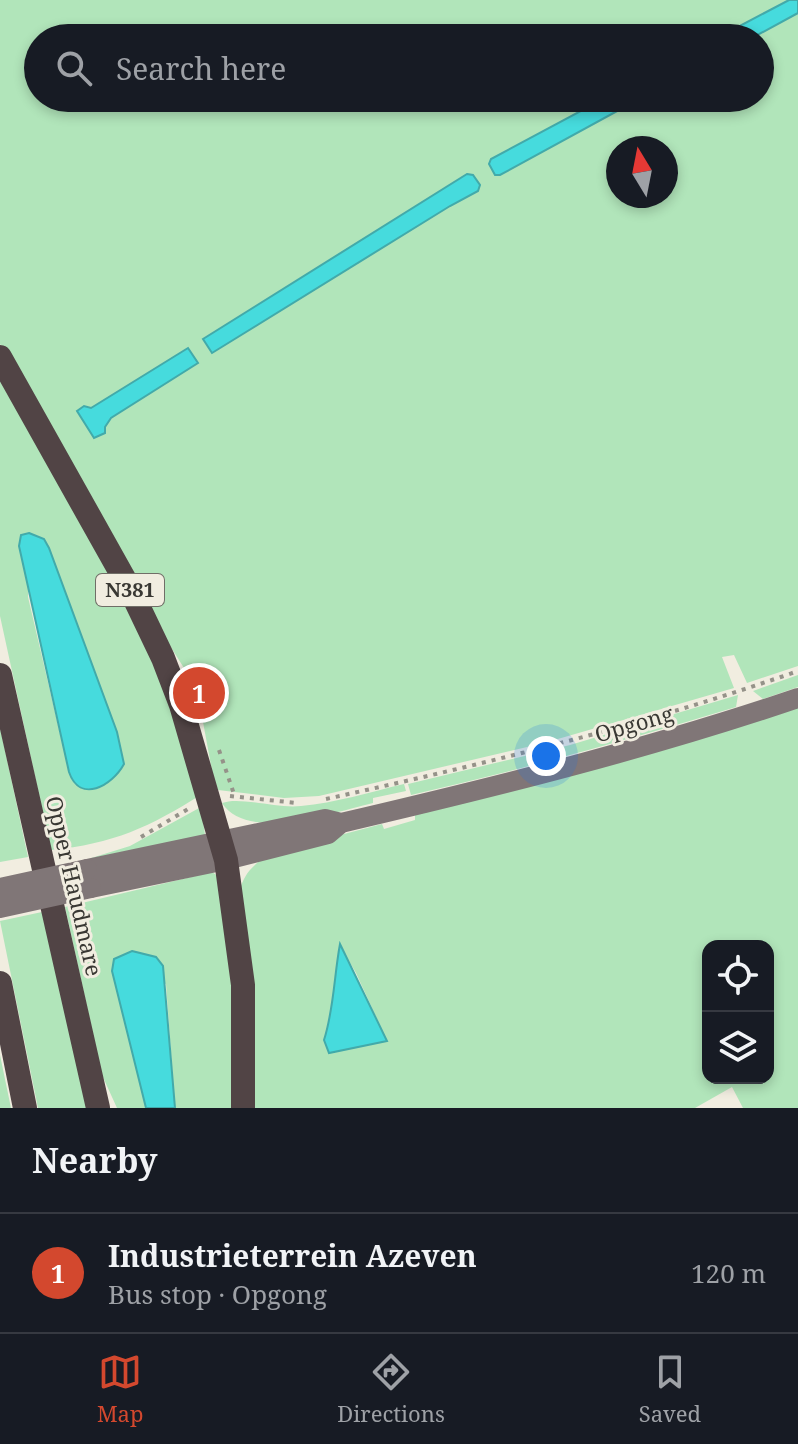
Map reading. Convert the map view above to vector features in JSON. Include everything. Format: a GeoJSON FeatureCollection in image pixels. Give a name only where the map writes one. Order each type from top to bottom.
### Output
{"type":"FeatureCollection","features":[{"type":"Feature","properties":{"kind":"highway","name":"N381"},"geometry":{"type":"LineString","coordinates":[[0,357],[130,589],[163,658],[181,705],[224,850],[243,985],[243,1108]]}},
{"type":"Feature","properties":{"kind":"highway","name":"Opper Haudmare"},"geometry":{"type":"LineString","coordinates":[[0,675],[98,1108]]}},
{"type":"Feature","properties":{"kind":"highway"},"geometry":{"type":"LineString","coordinates":[[0,983],[25,1108]]}},
{"type":"Feature","properties":{"kind":"main road","name":"Opgong"},"geometry":{"type":"LineString","coordinates":[[0,908],[89,879],[224,850],[328,834],[341,823],[605,758],[798,698]]}},
{"type":"Feature","properties":{"kind":"main road","name":"Opgong"},"geometry":{"type":"LineString","coordinates":[[0,888],[89,879]]}},
{"type":"Feature","properties":{"kind":"path"},"geometry":{"type":"LineString","coordinates":[[321,800],[542,749],[639,722],[798,671]]}},
{"type":"Feature","properties":{"kind":"path"},"geometry":{"type":"LineString","coordinates":[[132,840],[210,798],[229,796],[305,802]]}},
{"type":"Feature","properties":{"kind":"green space"},"geometry":{"type":"Polygon","coordinates":[[[0,0],[789,0],[744,24],[24,24],[24,112],[579,112],[491,159],[500,175],[615,112],[774,112],[774,26],[798,13],[798,666],[747,683],[734,655],[722,657],[734,688],[544,743],[319,796],[284,798],[218,790],[203,722],[184,668],[155,622],[0,344],[0,0]],[[467,174],[204,339],[212,352],[478,191],[467,174]],[[197,363],[91,408],[84,406],[77,412],[95,438],[111,418],[197,363]]]}},
{"type":"Feature","properties":{"kind":"green space"},"geometry":{"type":"Polygon","coordinates":[[[0,369],[158,663],[202,794],[130,832],[93,843],[51,850],[0,616],[0,369]],[[29,533],[28,597],[69,772],[76,785],[91,789],[117,732],[44,539],[29,533]]]}},
{"type":"Feature","properties":{"kind":"green space"},"geometry":{"type":"Polygon","coordinates":[[[798,675],[798,687],[763,699],[753,691],[798,675]]]}},
{"type":"Feature","properties":{"kind":"green space"},"geometry":{"type":"Polygon","coordinates":[[[738,695],[736,707],[574,754],[411,795],[408,784],[570,745],[738,695]]]}},
{"type":"Feature","properties":{"kind":"green space"},"geometry":{"type":"Polygon","coordinates":[[[798,706],[798,1108],[743,1108],[732,1087],[695,1108],[248,1108],[241,886],[246,875],[272,853],[382,824],[384,829],[415,820],[415,815],[798,706]],[[340,946],[324,1040],[329,1053],[387,1041],[340,946]]]}},
{"type":"Feature","properties":{"kind":"green space"},"geometry":{"type":"Polygon","coordinates":[[[0,727],[28,857],[0,862],[0,727]]]}},
{"type":"Feature","properties":{"kind":"green space"},"geometry":{"type":"Polygon","coordinates":[[[404,784],[406,791],[373,798],[373,803],[293,821],[251,821],[234,815],[222,803],[239,801],[301,806],[404,784]]]}},
{"type":"Feature","properties":{"kind":"green space"},"geometry":{"type":"Polygon","coordinates":[[[201,807],[205,835],[88,859],[130,846],[201,807]]]}},
{"type":"Feature","properties":{"kind":"green space"},"geometry":{"type":"Polygon","coordinates":[[[212,872],[219,877],[235,984],[235,1108],[175,1108],[166,984],[112,971],[146,1108],[117,1108],[102,1075],[65,907],[212,872]]]}},
{"type":"Feature","properties":{"kind":"green space"},"geometry":{"type":"Polygon","coordinates":[[[42,912],[87,1108],[38,1108],[0,921],[42,912]]]}},
{"type":"Feature","properties":{"kind":"green space"},"geometry":{"type":"Polygon","coordinates":[[[0,1055],[11,1108],[0,1108],[0,1055]]]}},
{"type":"Feature","properties":{"kind":"water"},"geometry":{"type":"Polygon","coordinates":[[[789,0],[798,0],[798,13],[774,26],[744,24],[789,0]]]}},
{"type":"Feature","properties":{"kind":"water"},"geometry":{"type":"Polygon","coordinates":[[[579,112],[615,112],[500,175],[495,175],[489,164],[491,159],[579,112]]]}},
{"type":"Feature","properties":{"kind":"water"},"geometry":{"type":"Polygon","coordinates":[[[467,174],[473,175],[480,185],[478,191],[212,353],[203,339],[467,174]]]}},
{"type":"Feature","properties":{"kind":"water"},"geometry":{"type":"Polygon","coordinates":[[[188,348],[198,363],[111,418],[105,433],[94,438],[77,411],[84,406],[91,408],[188,348]]]}},
{"type":"Feature","properties":{"kind":"water"},"geometry":{"type":"Polygon","coordinates":[[[29,533],[44,539],[49,548],[117,732],[124,764],[112,779],[96,788],[81,787],[69,772],[19,546],[21,535],[29,533]]]}},
{"type":"Feature","properties":{"kind":"water"},"geometry":{"type":"Polygon","coordinates":[[[340,944],[387,1041],[329,1053],[324,1040],[340,944]]]}},
{"type":"Feature","properties":{"kind":"water"},"geometry":{"type":"Polygon","coordinates":[[[132,951],[156,957],[163,966],[175,1108],[146,1108],[112,971],[114,959],[132,951]]]}},
{"type":"Feature","properties":{"kind":"place","name":"Industrieterrein Azeven"},"geometry":{"type":"Point","coordinates":[199,693]}}]}
